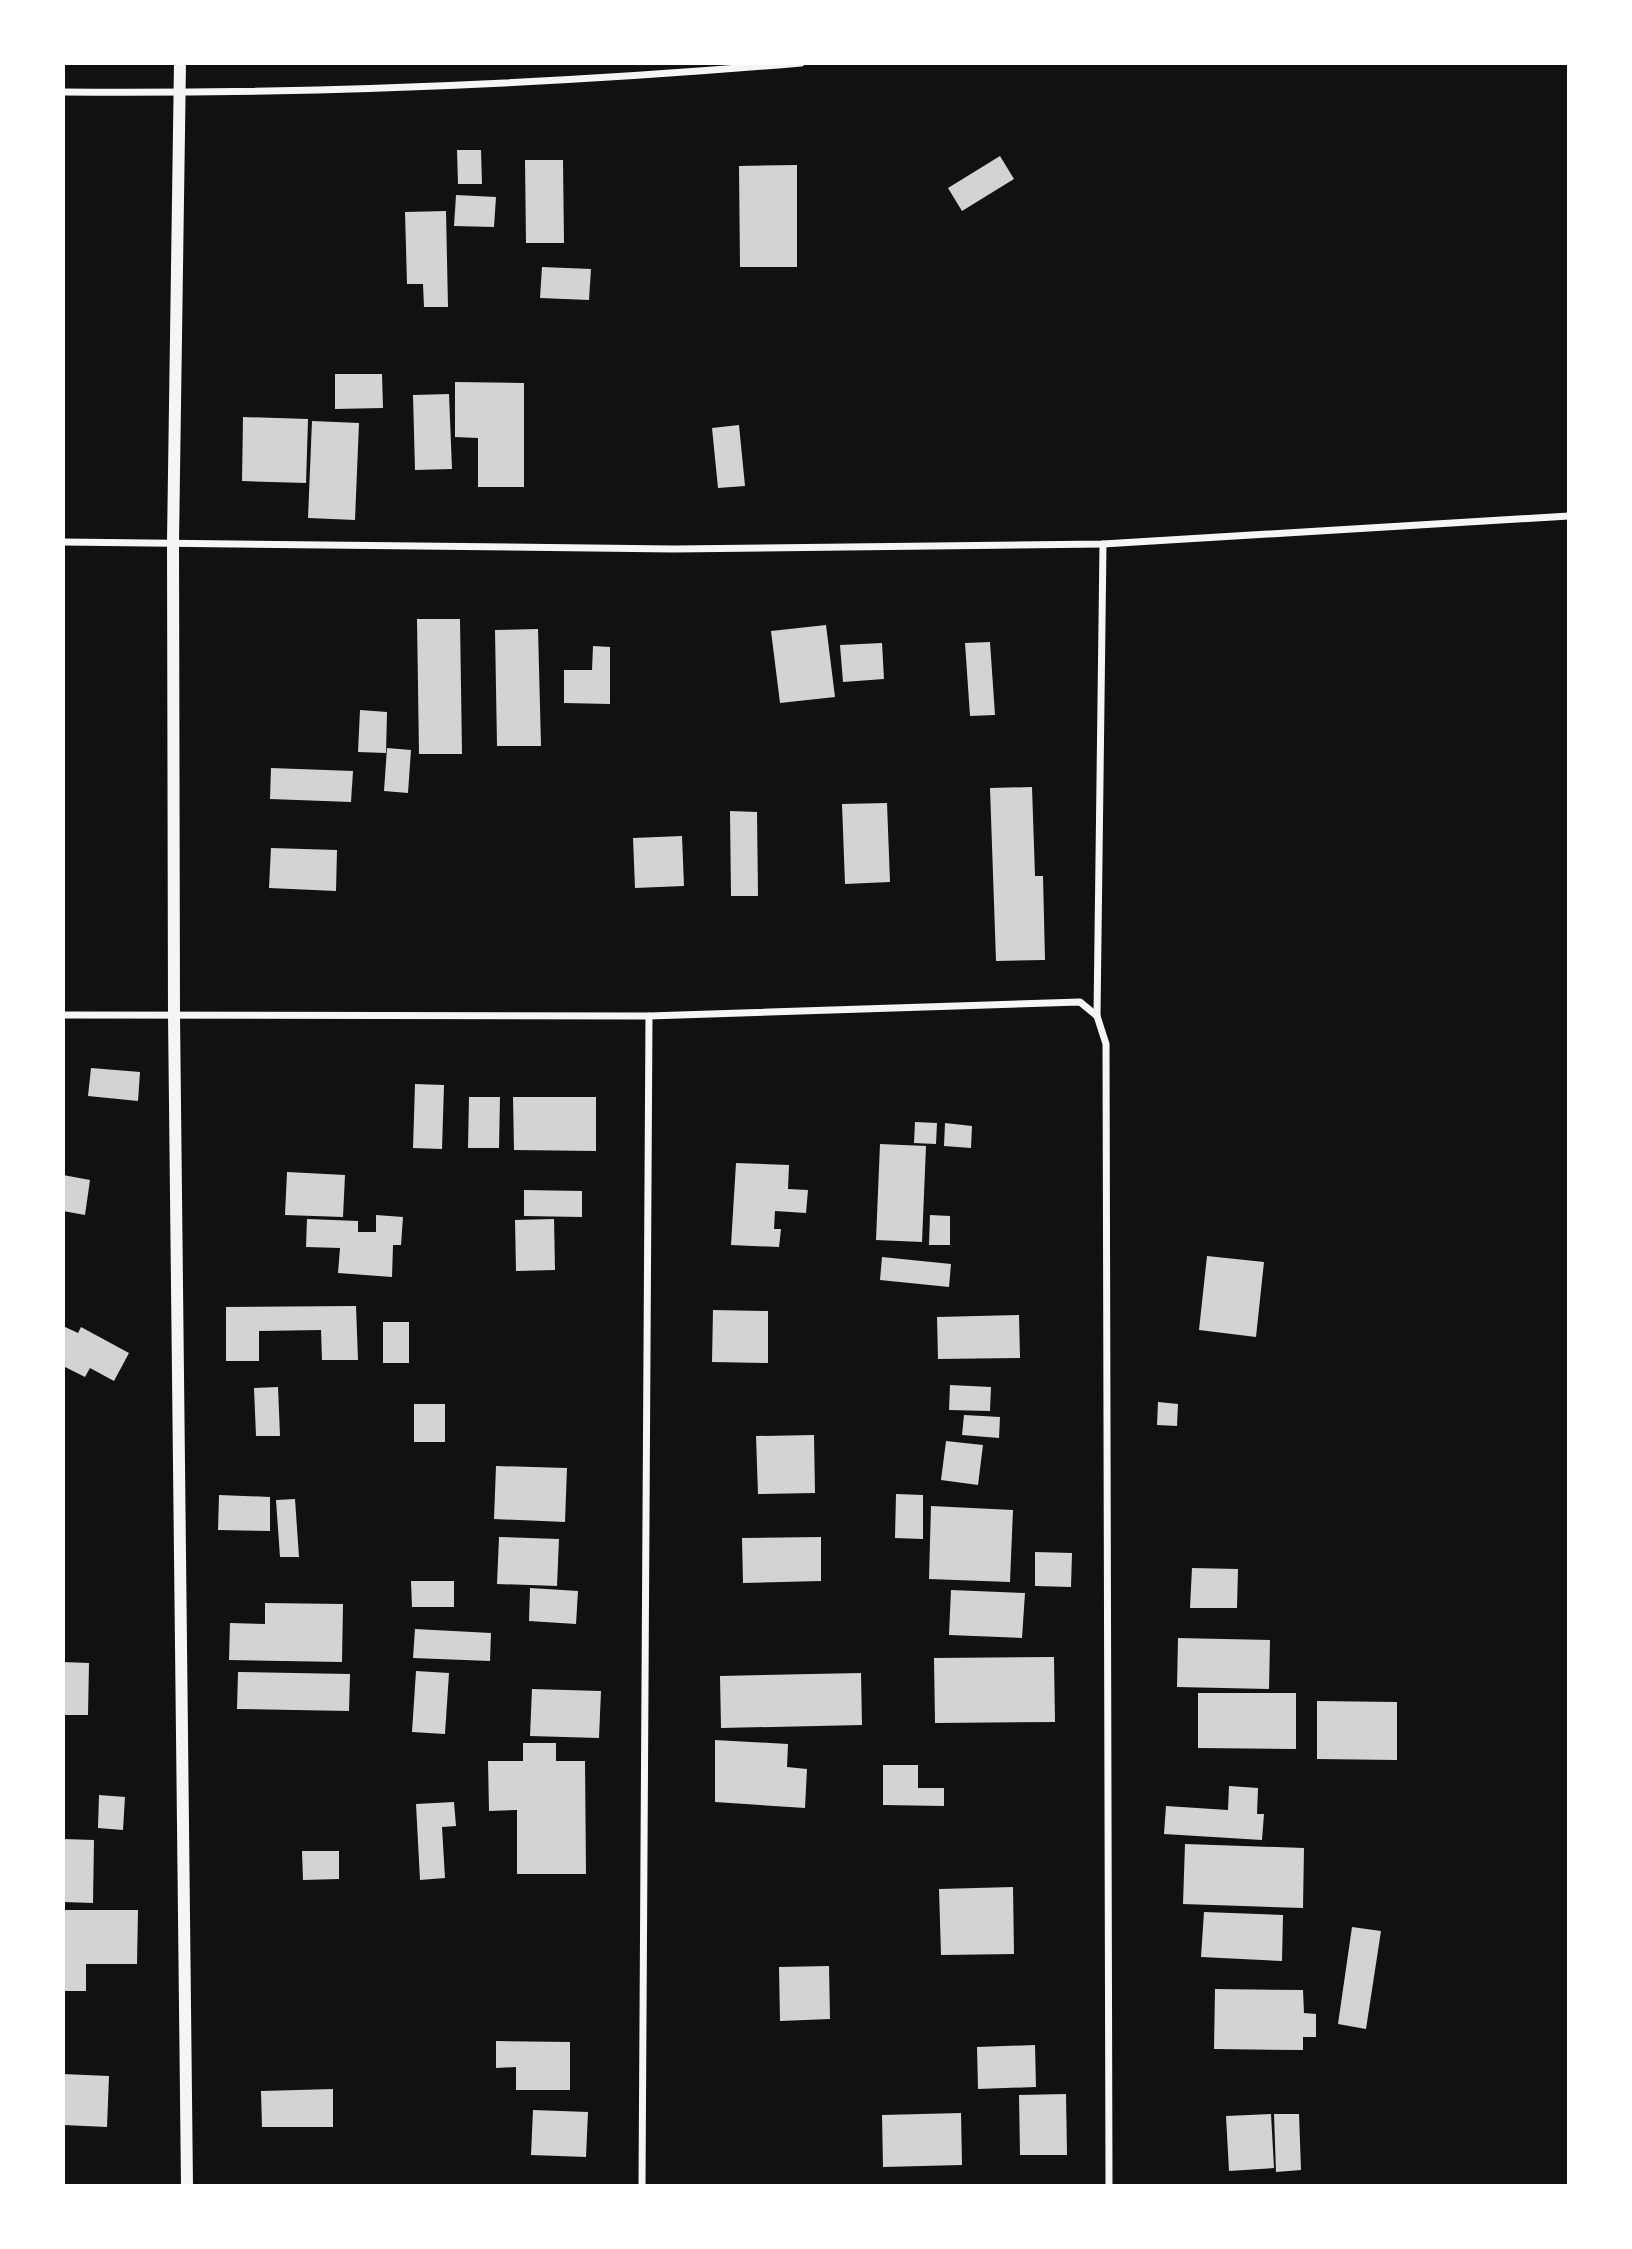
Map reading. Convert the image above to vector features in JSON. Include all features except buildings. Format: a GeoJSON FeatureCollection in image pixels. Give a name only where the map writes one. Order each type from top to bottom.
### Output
{"type":"FeatureCollection","features":[{"type":"Feature","properties":{"kind":"street"},"geometry":{"type":"LineString","coordinates":[[180,63],[173,542],[174,1015],[187,2186]]}},
{"type":"Feature","properties":{"kind":"street"},"geometry":{"type":"LineString","coordinates":[[63,92],[179,93],[405,88],[649,76],[801,63]]}},
{"type":"Feature","properties":{"kind":"street"},"geometry":{"type":"LineString","coordinates":[[63,542],[674,549],[1103,544],[1569,516]]}},
{"type":"Feature","properties":{"kind":"street"},"geometry":{"type":"LineString","coordinates":[[1103,544],[1097,1016],[1105,1044],[1109,2186]]}},
{"type":"Feature","properties":{"kind":"street"},"geometry":{"type":"LineString","coordinates":[[63,1015],[649,1016],[1080,1002],[1097,1016]]}},
{"type":"Feature","properties":{"kind":"street"},"geometry":{"type":"LineString","coordinates":[[642,2186],[649,1016]]}}]}
